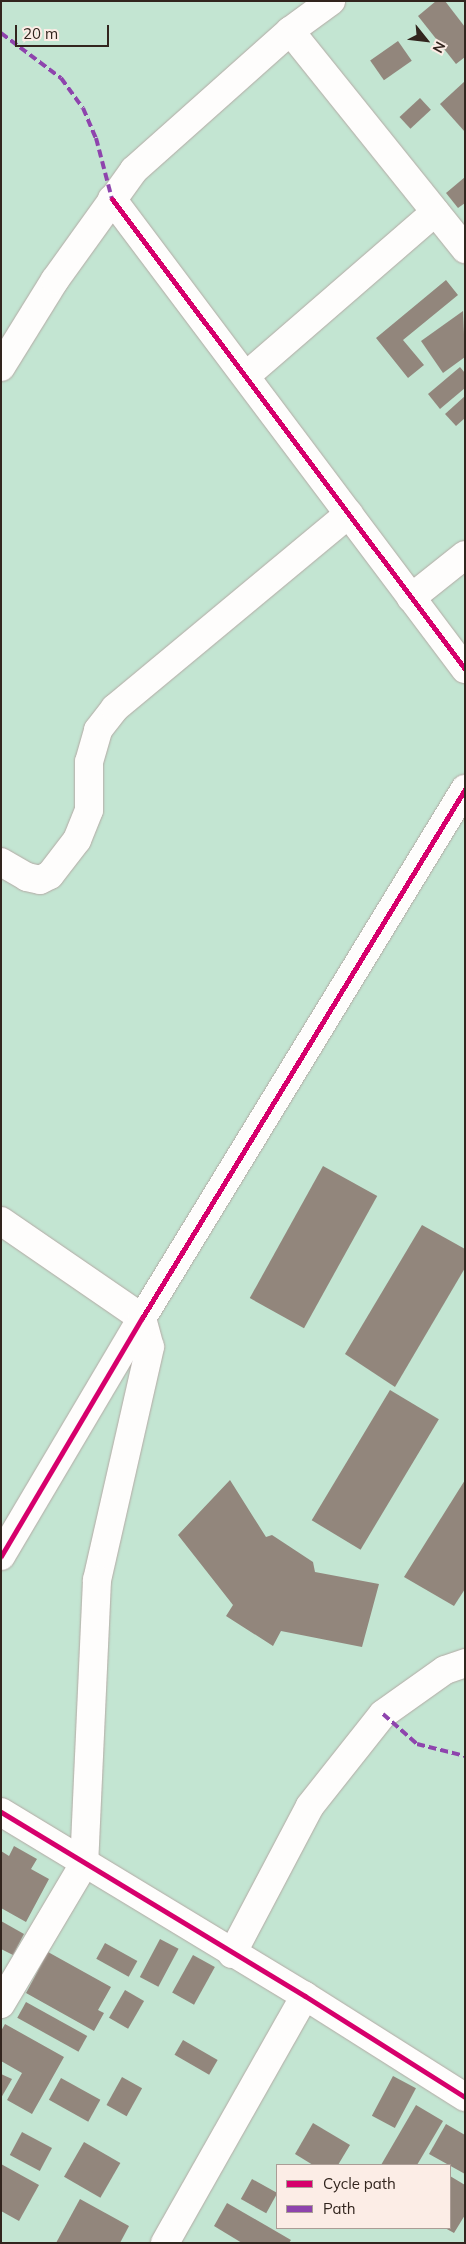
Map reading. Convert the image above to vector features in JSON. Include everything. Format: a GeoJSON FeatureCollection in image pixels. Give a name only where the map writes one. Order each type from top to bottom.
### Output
{"type":"FeatureCollection","features":[{"type":"Feature","properties":{"kind":"street"},"geometry":{"type":"LineString","coordinates":[[1,367],[55,280],[134,170],[290,31],[331,1]]}},
{"type":"Feature","properties":{"kind":"street"},"geometry":{"type":"LineString","coordinates":[[290,31],[465,249]]}},
{"type":"Feature","properties":{"kind":"street"},"geometry":{"type":"LineString","coordinates":[[112,199],[247,376],[465,669]]}},
{"type":"Feature","properties":{"kind":"street"},"geometry":{"type":"LineString","coordinates":[[247,376],[435,212]]}},
{"type":"Feature","properties":{"kind":"street"},"geometry":{"type":"LineString","coordinates":[[1,862],[26,877],[40,880],[50,875],[77,840],[89,810],[89,762],[98,730],[115,708],[349,514]]}},
{"type":"Feature","properties":{"kind":"street"},"geometry":{"type":"LineString","coordinates":[[411,598],[465,556]]}},
{"type":"Feature","properties":{"kind":"street"},"geometry":{"type":"LineString","coordinates":[[1,1556],[142,1318],[465,789]]}},
{"type":"Feature","properties":{"kind":"street"},"geometry":{"type":"LineString","coordinates":[[1,1221],[142,1318],[150,1347],[98,1580],[84,1864],[1,2004]]}},
{"type":"Feature","properties":{"kind":"street"},"geometry":{"type":"LineString","coordinates":[[232,1954],[310,1806],[383,1714],[445,1670],[465,1663]]}},
{"type":"Feature","properties":{"kind":"street"},"geometry":{"type":"LineString","coordinates":[[1,1812],[232,1954],[305,1996],[465,2097]]}},
{"type":"Feature","properties":{"kind":"street"},"geometry":{"type":"LineString","coordinates":[[165,2243],[305,1996]]}},
{"type":"Feature","properties":{"kind":"green space"},"geometry":{"type":"Polygon","coordinates":[[[1,1],[465,1],[465,2243],[1,2243],[1,1]]]}},
{"type":"Feature","properties":{"kind":"building"},"geometry":{"type":"Polygon","coordinates":[[[436,1],[445,1],[465,27],[465,57],[456,64],[418,16],[436,1]]]}},
{"type":"Feature","properties":{"kind":"building"},"geometry":{"type":"Polygon","coordinates":[[[398,41],[412,61],[384,80],[370,61],[398,41]]]}},
{"type":"Feature","properties":{"kind":"building"},"geometry":{"type":"Polygon","coordinates":[[[465,81],[465,132],[440,104],[465,81]]]}},
{"type":"Feature","properties":{"kind":"building"},"geometry":{"type":"Polygon","coordinates":[[[420,98],[431,110],[410,129],[400,117],[420,98]]]}},
{"type":"Feature","properties":{"kind":"building"},"geometry":{"type":"Polygon","coordinates":[[[465,177],[465,203],[458,208],[446,193],[465,177]]]}},
{"type":"Feature","properties":{"kind":"building"},"geometry":{"type":"Polygon","coordinates":[[[446,280],[458,295],[403,340],[424,365],[408,378],[376,338],[446,280]]]}},
{"type":"Feature","properties":{"kind":"building"},"geometry":{"type":"Polygon","coordinates":[[[463,311],[465,357],[443,373],[421,341],[463,311]]]}},
{"type":"Feature","properties":{"kind":"building"},"geometry":{"type":"Polygon","coordinates":[[[460,367],[465,373],[465,388],[440,409],[428,394],[460,367]]]}},
{"type":"Feature","properties":{"kind":"building"},"geometry":{"type":"Polygon","coordinates":[[[465,396],[465,418],[456,426],[445,414],[465,396]]]}},
{"type":"Feature","properties":{"kind":"building"},"geometry":{"type":"Polygon","coordinates":[[[323,1166],[377,1196],[304,1328],[250,1298],[323,1166]]]}},
{"type":"Feature","properties":{"kind":"building"},"geometry":{"type":"Polygon","coordinates":[[[422,1225],[465,1249],[465,1268],[395,1387],[345,1354],[422,1225]]]}},
{"type":"Feature","properties":{"kind":"building"},"geometry":{"type":"Polygon","coordinates":[[[390,1390],[439,1419],[361,1550],[312,1520],[390,1390]]]}},
{"type":"Feature","properties":{"kind":"building"},"geometry":{"type":"Polygon","coordinates":[[[230,1480],[266,1537],[272,1535],[313,1562],[315,1572],[379,1584],[362,1647],[281,1631],[273,1646],[226,1616],[233,1605],[178,1535],[230,1480]]]}},
{"type":"Feature","properties":{"kind":"building"},"geometry":{"type":"Polygon","coordinates":[[[465,1480],[465,1589],[454,1606],[404,1577],[465,1480]]]}},
{"type":"Feature","properties":{"kind":"building"},"geometry":{"type":"Polygon","coordinates":[[[14,1846],[37,1859],[31,1869],[49,1879],[26,1922],[1,1908],[1,1851],[9,1856],[14,1846]]]}},
{"type":"Feature","properties":{"kind":"building"},"geometry":{"type":"Polygon","coordinates":[[[1,1921],[24,1934],[13,1955],[1,1949],[1,1921]]]}},
{"type":"Feature","properties":{"kind":"building"},"geometry":{"type":"Polygon","coordinates":[[[160,1939],[179,1949],[158,1987],[140,1977],[160,1939]]]}},
{"type":"Feature","properties":{"kind":"building"},"geometry":{"type":"Polygon","coordinates":[[[105,1943],[137,1961],[129,1977],[96,1959],[105,1943]]]}},
{"type":"Feature","properties":{"kind":"building"},"geometry":{"type":"Polygon","coordinates":[[[48,1952],[111,1987],[98,2010],[104,2013],[94,2031],[26,1993],[48,1952]]]}},
{"type":"Feature","properties":{"kind":"building"},"geometry":{"type":"Polygon","coordinates":[[[193,1955],[215,1967],[194,2005],[172,1993],[193,1955]]]}},
{"type":"Feature","properties":{"kind":"building"},"geometry":{"type":"Polygon","coordinates":[[[125,1990],[144,2001],[128,2029],[109,2018],[125,1990]]]}},
{"type":"Feature","properties":{"kind":"building"},"geometry":{"type":"Polygon","coordinates":[[[26,2002],[87,2036],[78,2052],[17,2018],[26,2002]]]}},
{"type":"Feature","properties":{"kind":"building"},"geometry":{"type":"Polygon","coordinates":[[[5,2024],[64,2057],[32,2114],[7,2100],[22,2073],[1,2061],[1,2031],[5,2024]]]}},
{"type":"Feature","properties":{"kind":"building"},"geometry":{"type":"Polygon","coordinates":[[[183,2040],[218,2060],[209,2075],[175,2055],[183,2040]]]}},
{"type":"Feature","properties":{"kind":"building"},"geometry":{"type":"Polygon","coordinates":[[[1,2074],[12,2079],[1,2098],[1,2074]]]}},
{"type":"Feature","properties":{"kind":"building"},"geometry":{"type":"Polygon","coordinates":[[[393,2076],[416,2088],[395,2128],[372,2116],[393,2076]]]}},
{"type":"Feature","properties":{"kind":"building"},"geometry":{"type":"Polygon","coordinates":[[[122,2077],[142,2088],[127,2116],[106,2105],[122,2077]]]}},
{"type":"Feature","properties":{"kind":"building"},"geometry":{"type":"Polygon","coordinates":[[[61,2078],[100,2100],[88,2122],[49,2100],[61,2078]]]}},
{"type":"Feature","properties":{"kind":"building"},"geometry":{"type":"Polygon","coordinates":[[[416,2105],[443,2121],[418,2164],[382,2164],[416,2105]]]}},
{"type":"Feature","properties":{"kind":"building"},"geometry":{"type":"Polygon","coordinates":[[[313,2123],[350,2145],[339,2164],[311,2164],[295,2154],[313,2123]]]}},
{"type":"Feature","properties":{"kind":"building"},"geometry":{"type":"Polygon","coordinates":[[[446,2124],[465,2135],[465,2174],[451,2166],[451,2164],[447,2164],[429,2154],[446,2124]]]}},
{"type":"Feature","properties":{"kind":"building"},"geometry":{"type":"Polygon","coordinates":[[[22,2132],[52,2148],[40,2171],[10,2155],[22,2132]]]}},
{"type":"Feature","properties":{"kind":"building"},"geometry":{"type":"Polygon","coordinates":[[[84,2142],[120,2163],[100,2198],[64,2177],[84,2142]]]}},
{"type":"Feature","properties":{"kind":"building"},"geometry":{"type":"Polygon","coordinates":[[[1,2164],[39,2185],[19,2221],[1,2211],[1,2164]]]}},
{"type":"Feature","properties":{"kind":"building"},"geometry":{"type":"Polygon","coordinates":[[[451,2177],[465,2185],[465,2215],[454,2233],[447,2229],[451,2229],[451,2177]]]}},
{"type":"Feature","properties":{"kind":"building"},"geometry":{"type":"Polygon","coordinates":[[[252,2179],[276,2192],[266,2213],[241,2199],[252,2179]]]}},
{"type":"Feature","properties":{"kind":"building"},"geometry":{"type":"Polygon","coordinates":[[[80,2199],[129,2226],[120,2243],[56,2243],[80,2199]]]}},
{"type":"Feature","properties":{"kind":"building"},"geometry":{"type":"Polygon","coordinates":[[[227,2203],[291,2240],[289,2243],[242,2243],[214,2226],[227,2203]]]}},
{"type":"Feature","properties":{"kind":"marked path"},"geometry":{"type":"LineString","coordinates":[[1,33],[61,78],[83,108],[96,138],[112,199]]}},
{"type":"Feature","properties":{"kind":"marked path"},"geometry":{"type":"LineString","coordinates":[[383,1714],[417,1744],[465,1756]]}},
{"type":"Feature","properties":{"kind":"cycle path"},"geometry":{"type":"LineString","coordinates":[[112,199],[465,669]]}},
{"type":"Feature","properties":{"kind":"cycle path"},"geometry":{"type":"LineString","coordinates":[[1,1556],[142,1318],[465,789]]}},
{"type":"Feature","properties":{"kind":"cycle path"},"geometry":{"type":"LineString","coordinates":[[1,1812],[305,1996],[465,2097]]}}]}
